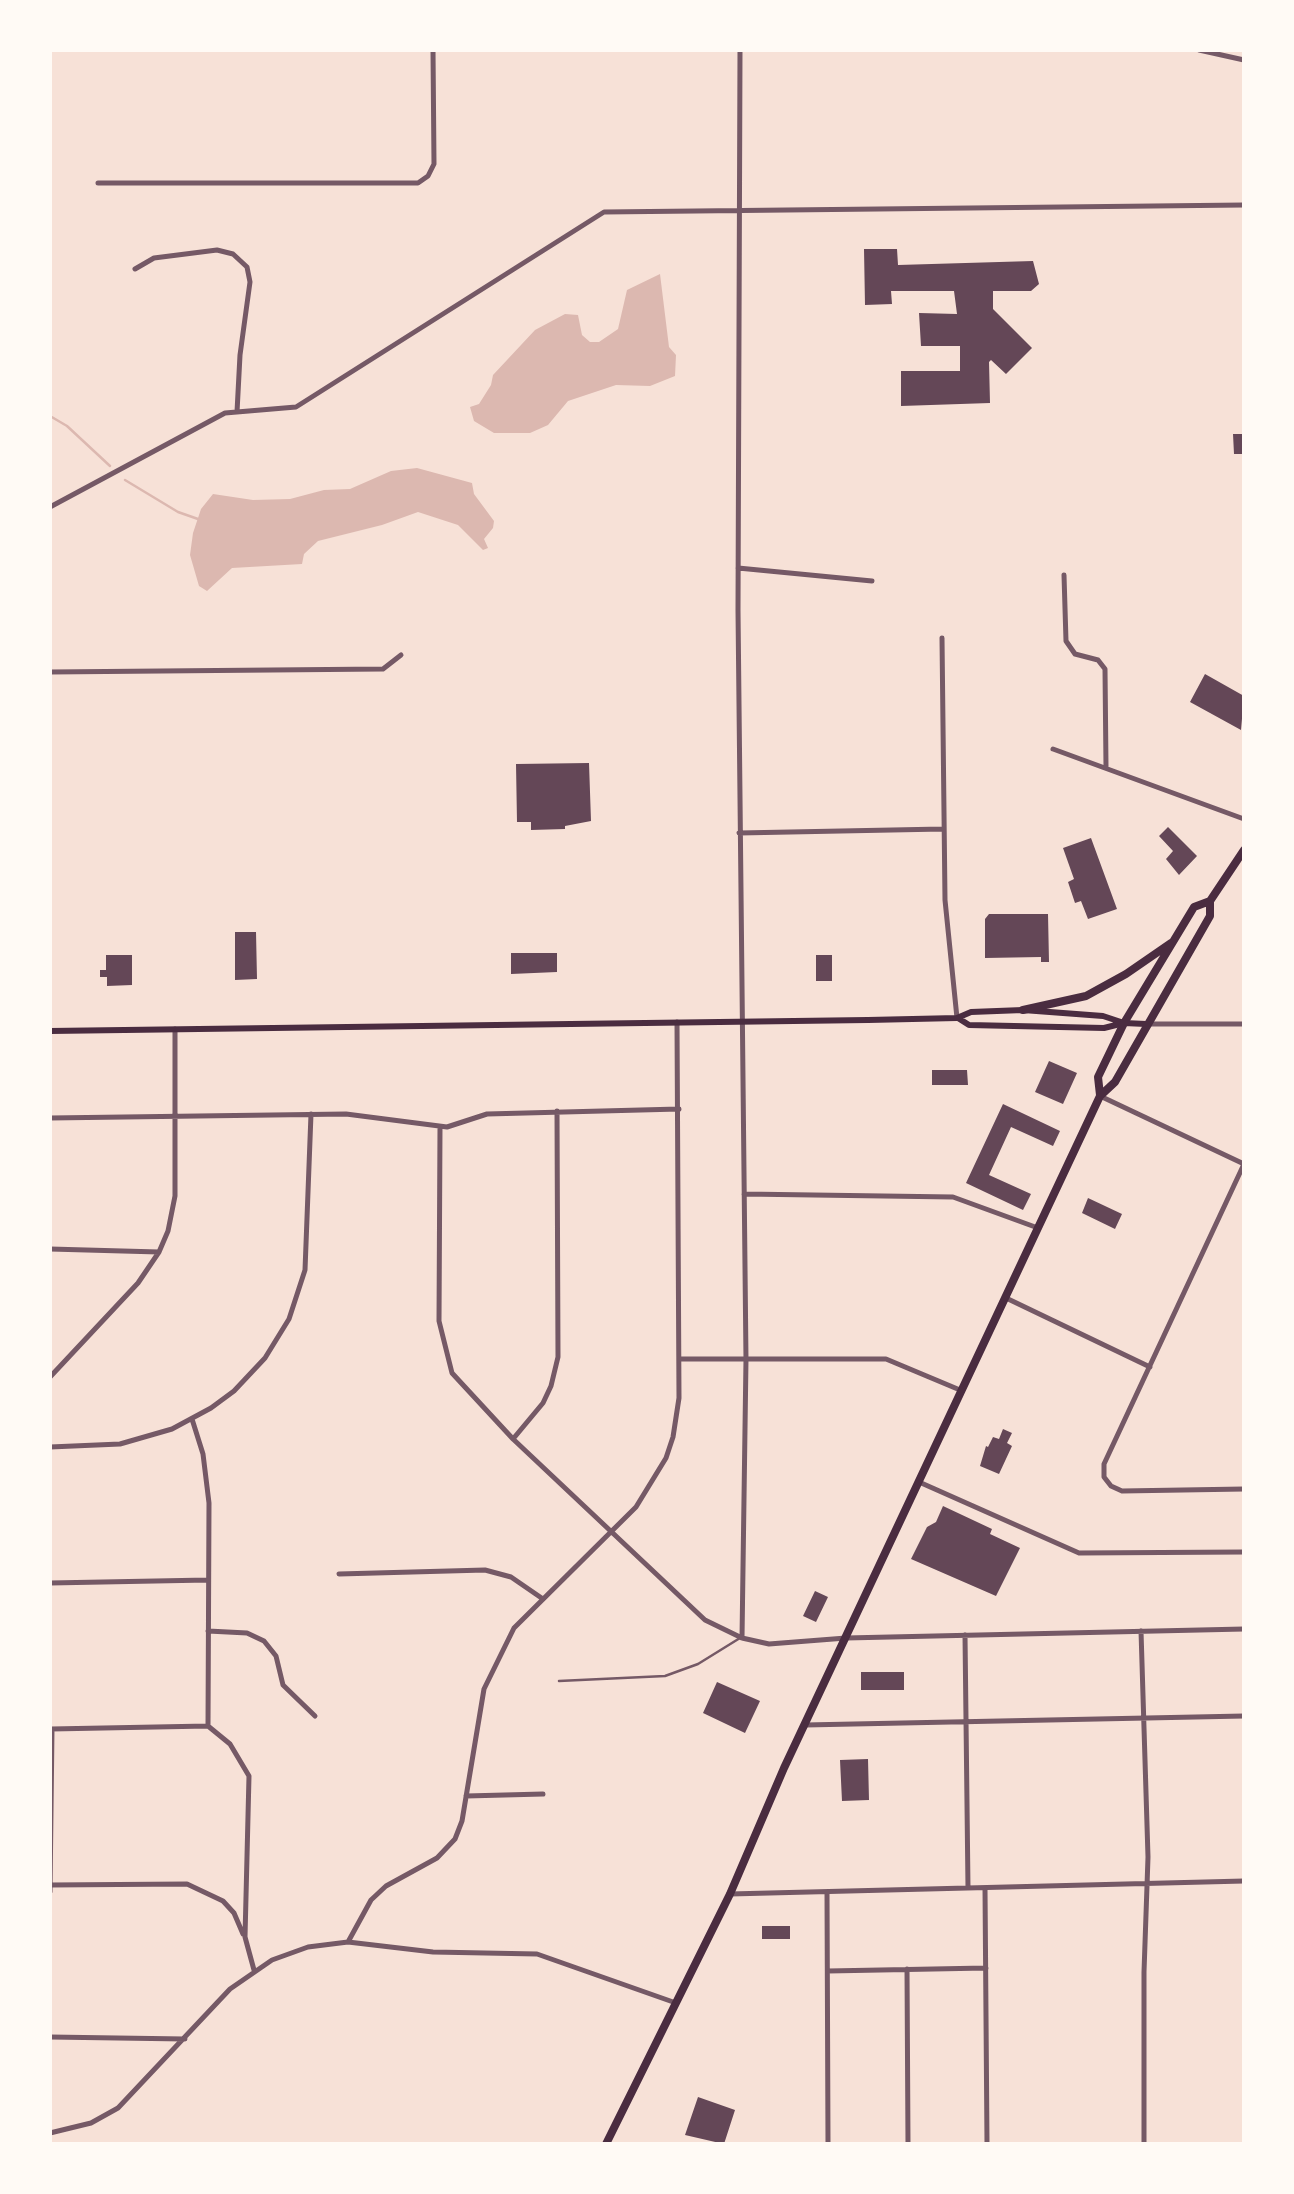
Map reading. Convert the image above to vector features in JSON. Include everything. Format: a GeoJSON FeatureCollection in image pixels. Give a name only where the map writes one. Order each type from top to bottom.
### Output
{"type":"FeatureCollection","features":[{"type":"Feature","properties":{"kind":"main road"},"geometry":{"type":"LineString","coordinates":[[606,2144],[730,1894],[805,1724],[1100,1096],[1114,1082],[1210,916],[1210,901],[1244,850]]}},
{"type":"Feature","properties":{"kind":"main road"},"geometry":{"type":"LineString","coordinates":[[1100,1096],[1098,1076],[1124,1024],[1194,906],[1210,901]]}},
{"type":"Feature","properties":{"kind":"main road"},"geometry":{"type":"LineString","coordinates":[[1023,1010],[1086,996],[1122,977],[1174,940]]}},
{"type":"Feature","properties":{"kind":"main road"},"geometry":{"type":"LineString","coordinates":[[50,1031],[956,1018],[970,1012],[1023,1010],[1103,1016],[1124,1024]]}},
{"type":"Feature","properties":{"kind":"main road"},"geometry":{"type":"LineString","coordinates":[[956,1018],[969,1025],[1104,1028],[1146,1024]]}},
{"type":"Feature","properties":{"kind":"street"},"geometry":{"type":"LineString","coordinates":[[98,184],[411,184],[428,176],[434,164],[433,50]]}},
{"type":"Feature","properties":{"kind":"street"},"geometry":{"type":"LineString","coordinates":[[740,50],[739,833],[746,1359],[742,1638]]}},
{"type":"Feature","properties":{"kind":"street"},"geometry":{"type":"LineString","coordinates":[[1200,50],[1244,60]]}},
{"type":"Feature","properties":{"kind":"street"},"geometry":{"type":"LineString","coordinates":[[50,507],[225,413],[296,408],[604,212],[1244,205]]}},
{"type":"Feature","properties":{"kind":"street"},"geometry":{"type":"LineString","coordinates":[[135,269],[154,258],[217,250],[233,254],[247,267],[250,295],[240,355],[237,412]]}},
{"type":"Feature","properties":{"kind":"street"},"geometry":{"type":"LineString","coordinates":[[738,568],[872,582]]}},
{"type":"Feature","properties":{"kind":"street"},"geometry":{"type":"LineString","coordinates":[[1064,575],[1066,641],[1075,654],[1098,660],[1105,670],[1106,767]]}},
{"type":"Feature","properties":{"kind":"street"},"geometry":{"type":"LineString","coordinates":[[942,638],[943,829],[956,1018]]}},
{"type":"Feature","properties":{"kind":"street"},"geometry":{"type":"LineString","coordinates":[[50,672],[383,669],[401,655]]}},
{"type":"Feature","properties":{"kind":"street"},"geometry":{"type":"LineString","coordinates":[[1053,749],[1244,819]]}},
{"type":"Feature","properties":{"kind":"street"},"geometry":{"type":"LineString","coordinates":[[739,833],[943,829]]}},
{"type":"Feature","properties":{"kind":"street"},"geometry":{"type":"LineString","coordinates":[[348,1942],[362,1913],[386,1886],[447,1850],[460,1828],[478,1708],[490,1670],[514,1628],[647,1493],[666,1458],[677,1416],[679,1359],[677,1022]]}},
{"type":"Feature","properties":{"kind":"street"},"geometry":{"type":"LineString","coordinates":[[1146,1024],[1244,1024]]}},
{"type":"Feature","properties":{"kind":"street"},"geometry":{"type":"LineString","coordinates":[[50,1377],[138,1283],[168,1231],[175,1196],[174,1029]]}},
{"type":"Feature","properties":{"kind":"street"},"geometry":{"type":"LineString","coordinates":[[1100,1096],[1244,1164],[1104,1464],[1104,1476],[1111,1486],[1122,1490],[1244,1488]]}},
{"type":"Feature","properties":{"kind":"street"},"geometry":{"type":"LineString","coordinates":[[50,1118],[373,1115],[440,1127],[487,1114],[679,1109]]}},
{"type":"Feature","properties":{"kind":"street"},"geometry":{"type":"LineString","coordinates":[[513,1438],[543,1403],[558,1358],[557,1111]]}},
{"type":"Feature","properties":{"kind":"street"},"geometry":{"type":"LineString","coordinates":[[50,1447],[120,1444],[146,1438],[212,1408],[250,1375],[278,1339],[305,1270],[311,1114]]}},
{"type":"Feature","properties":{"kind":"street"},"geometry":{"type":"LineString","coordinates":[[440,1127],[440,1338],[452,1372],[513,1438],[690,1610],[722,1630],[769,1644],[846,1638],[1244,1628]]}},
{"type":"Feature","properties":{"kind":"street"},"geometry":{"type":"LineString","coordinates":[[744,1194],[953,1196],[1038,1228]]}},
{"type":"Feature","properties":{"kind":"street"},"geometry":{"type":"LineString","coordinates":[[50,1249],[159,1252]]}},
{"type":"Feature","properties":{"kind":"street"},"geometry":{"type":"LineString","coordinates":[[1006,1298],[1150,1367]]}},
{"type":"Feature","properties":{"kind":"street"},"geometry":{"type":"LineString","coordinates":[[679,1359],[886,1359],[962,1391]]}},
{"type":"Feature","properties":{"kind":"street"},"geometry":{"type":"LineString","coordinates":[[192,1420],[204,1454],[207,1478],[208,1726]]}},
{"type":"Feature","properties":{"kind":"street"},"geometry":{"type":"LineString","coordinates":[[920,1482],[1079,1553],[1244,1552]]}},
{"type":"Feature","properties":{"kind":"street"},"geometry":{"type":"LineString","coordinates":[[340,1574],[485,1570],[511,1577],[544,1599]]}},
{"type":"Feature","properties":{"kind":"street"},"geometry":{"type":"LineString","coordinates":[[50,1583],[208,1580]]}},
{"type":"Feature","properties":{"kind":"street"},"geometry":{"type":"LineString","coordinates":[[208,1631],[246,1633],[264,1641],[276,1656],[284,1685],[315,1716]]}},
{"type":"Feature","properties":{"kind":"street"},"geometry":{"type":"LineString","coordinates":[[1140,1631],[1146,1718],[1144,2144]]}},
{"type":"Feature","properties":{"kind":"street"},"geometry":{"type":"LineString","coordinates":[[965,1635],[968,1888]]}},
{"type":"Feature","properties":{"kind":"street"},"geometry":{"type":"LineString","coordinates":[[805,1724],[1244,1716]]}},
{"type":"Feature","properties":{"kind":"street"},"geometry":{"type":"LineString","coordinates":[[245,1937],[249,1776],[230,1744],[208,1726],[51,1729],[51,1887],[187,1884],[222,1901],[234,1913],[254,1971]]}},
{"type":"Feature","properties":{"kind":"street"},"geometry":{"type":"LineString","coordinates":[[466,1796],[543,1794]]}},
{"type":"Feature","properties":{"kind":"street"},"geometry":{"type":"LineString","coordinates":[[730,1894],[1244,1881]]}},
{"type":"Feature","properties":{"kind":"street"},"geometry":{"type":"LineString","coordinates":[[986,1888],[987,2144]]}},
{"type":"Feature","properties":{"kind":"street"},"geometry":{"type":"LineString","coordinates":[[828,1892],[828,2144]]}},
{"type":"Feature","properties":{"kind":"street"},"geometry":{"type":"LineString","coordinates":[[50,2134],[91,2124],[118,2108],[230,1989],[254,1971],[290,1953],[348,1942],[433,1952],[537,1954],[676,2003]]}},
{"type":"Feature","properties":{"kind":"street"},"geometry":{"type":"LineString","coordinates":[[828,1971],[986,1968]]}},
{"type":"Feature","properties":{"kind":"street"},"geometry":{"type":"LineString","coordinates":[[908,1970],[908,2144]]}},
{"type":"Feature","properties":{"kind":"street"},"geometry":{"type":"LineString","coordinates":[[50,2038],[185,2039]]}},
{"type":"Feature","properties":{"kind":"lane"},"geometry":{"type":"LineString","coordinates":[[558,1681],[665,1676],[698,1664],[742,1638]]}},
{"type":"Feature","properties":{"kind":"shaded area"},"geometry":{"type":"Polygon","coordinates":[[[660,274],[669,347],[676,355],[675,376],[650,386],[616,385],[568,401],[548,425],[530,433],[494,433],[474,421],[470,407],[479,404],[493,375],[535,330],[565,314],[578,315],[582,335],[590,342],[599,342],[618,329],[627,290],[660,274]]]}},
{"type":"Feature","properties":{"kind":"shaded area"},"geometry":{"type":"Polygon","coordinates":[[[417,468],[472,483],[474,494],[494,521],[484,539],[488,548],[483,550],[458,525],[418,512],[318,541],[304,554],[302,564],[232,568],[207,591],[199,586],[190,555],[193,533],[201,509],[213,494],[253,500],[290,499],[324,490],[350,489],[391,471],[417,468]]]}},
{"type":"Feature","properties":{"kind":"building"},"geometry":{"type":"Polygon","coordinates":[[[864,249],[897,249],[898,265],[1033,261],[1039,284],[1031,291],[993,291],[993,309],[1032,348],[1006,374],[989,362],[990,403],[901,406],[901,371],[960,371],[960,346],[921,346],[919,313],[957,314],[954,291],[891,291],[892,304],[865,305],[864,249]]]}},
{"type":"Feature","properties":{"kind":"building"},"geometry":{"type":"Polygon","coordinates":[[[1233,434],[1244,434],[1244,454],[1234,454],[1233,434]]]}},
{"type":"Feature","properties":{"kind":"building"},"geometry":{"type":"Polygon","coordinates":[[[1205,674],[1244,696],[1241,730],[1190,702],[1205,674]]]}},
{"type":"Feature","properties":{"kind":"building"},"geometry":{"type":"Polygon","coordinates":[[[589,763],[591,821],[565,829],[531,830],[531,822],[517,822],[516,764],[589,763]]]}},
{"type":"Feature","properties":{"kind":"building"},"geometry":{"type":"Polygon","coordinates":[[[1168,827],[1197,856],[1179,875],[1166,859],[1173,851],[1159,836],[1168,827]]]}},
{"type":"Feature","properties":{"kind":"building"},"geometry":{"type":"Polygon","coordinates":[[[1091,838],[1117,909],[1088,919],[1081,901],[1075,903],[1068,882],[1074,879],[1063,848],[1091,838]]]}},
{"type":"Feature","properties":{"kind":"building"},"geometry":{"type":"Polygon","coordinates":[[[989,914],[1048,914],[1049,962],[1041,962],[1041,957],[985,958],[985,919],[989,914]]]}},
{"type":"Feature","properties":{"kind":"building"},"geometry":{"type":"Polygon","coordinates":[[[235,932],[256,932],[257,979],[235,980],[235,932]]]}},
{"type":"Feature","properties":{"kind":"building"},"geometry":{"type":"Polygon","coordinates":[[[511,953],[557,953],[557,972],[511,974],[511,953]]]}},
{"type":"Feature","properties":{"kind":"building"},"geometry":{"type":"Polygon","coordinates":[[[106,955],[132,955],[132,985],[107,986],[107,977],[100,977],[100,970],[106,970],[106,955]]]}},
{"type":"Feature","properties":{"kind":"building"},"geometry":{"type":"Polygon","coordinates":[[[816,955],[832,955],[832,981],[816,981],[816,955]]]}},
{"type":"Feature","properties":{"kind":"building"},"geometry":{"type":"Polygon","coordinates":[[[1049,1061],[1077,1073],[1063,1104],[1035,1092],[1049,1061]]]}},
{"type":"Feature","properties":{"kind":"building"},"geometry":{"type":"Polygon","coordinates":[[[932,1070],[967,1070],[968,1085],[932,1085],[932,1070]]]}},
{"type":"Feature","properties":{"kind":"building"},"geometry":{"type":"Polygon","coordinates":[[[1003,1104],[1060,1131],[1053,1146],[1011,1127],[989,1175],[1031,1194],[1023,1210],[966,1183],[1003,1104]]]}},
{"type":"Feature","properties":{"kind":"building"},"geometry":{"type":"Polygon","coordinates":[[[1088,1198],[1122,1214],[1115,1229],[1082,1213],[1088,1198]]]}},
{"type":"Feature","properties":{"kind":"building"},"geometry":{"type":"Polygon","coordinates":[[[1003,1429],[1012,1433],[1007,1443],[1012,1446],[999,1474],[980,1466],[986,1446],[993,1437],[999,1439],[1003,1429]]]}},
{"type":"Feature","properties":{"kind":"building"},"geometry":{"type":"Polygon","coordinates":[[[943,1506],[992,1529],[990,1534],[1020,1548],[996,1596],[911,1559],[943,1506]]]}},
{"type":"Feature","properties":{"kind":"building"},"geometry":{"type":"Polygon","coordinates":[[[815,1591],[828,1597],[816,1622],[803,1616],[815,1591]]]}},
{"type":"Feature","properties":{"kind":"building"},"geometry":{"type":"Polygon","coordinates":[[[861,1672],[904,1672],[904,1690],[861,1690],[861,1672]]]}},
{"type":"Feature","properties":{"kind":"building"},"geometry":{"type":"Polygon","coordinates":[[[717,1682],[760,1701],[745,1733],[703,1713],[717,1682]]]}},
{"type":"Feature","properties":{"kind":"building"},"geometry":{"type":"Polygon","coordinates":[[[868,1759],[869,1800],[842,1801],[840,1760],[868,1759]]]}},
{"type":"Feature","properties":{"kind":"building"},"geometry":{"type":"Polygon","coordinates":[[[762,1926],[790,1926],[790,1939],[762,1939],[762,1926]]]}},
{"type":"Feature","properties":{"kind":"building"},"geometry":{"type":"Polygon","coordinates":[[[698,2097],[735,2110],[724,2144],[685,2135],[698,2097]]]}},
{"type":"Feature","properties":{"kind":"waterway"},"geometry":{"type":"LineString","coordinates":[[50,416],[67,426],[110,466]]}},
{"type":"Feature","properties":{"kind":"waterway"},"geometry":{"type":"LineString","coordinates":[[125,480],[178,512],[198,519]]}}]}
